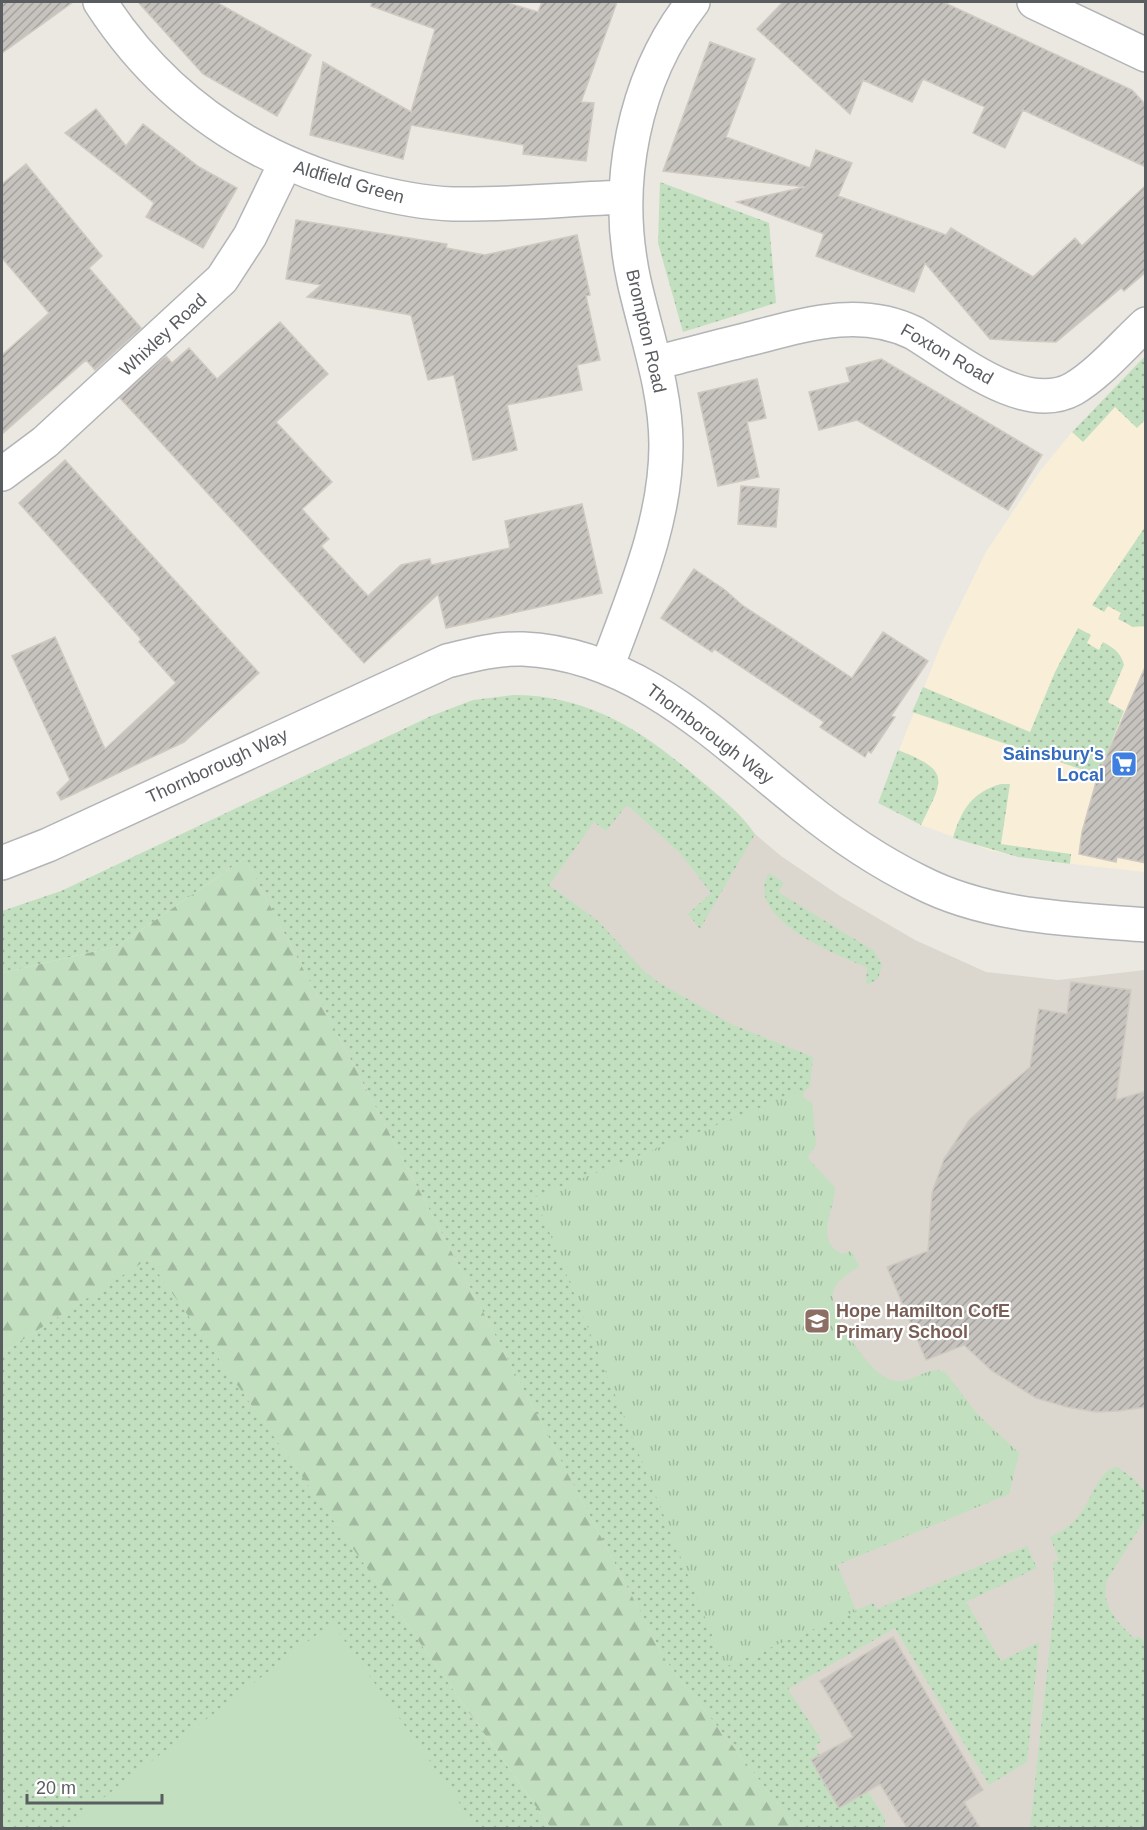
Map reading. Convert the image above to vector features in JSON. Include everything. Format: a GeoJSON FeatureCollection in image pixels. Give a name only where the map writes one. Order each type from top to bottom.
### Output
{"type":"FeatureCollection","features":[{"type":"Feature","properties":{"kind":"street","name":"Aldfield Green"},"geometry":{"type":"LineString","coordinates":[[100,2],[139,55],[186,101],[230,134],[285,164],[366,190],[406,199],[452,204],[626,197]]}},
{"type":"Feature","properties":{"kind":"street","name":"Brompton Road"},"geometry":{"type":"LineString","coordinates":[[607,667],[644,562],[663,492],[666,465],[665,416],[630,257],[626,197],[630,146],[651,76],[667,43],[693,2]]}},
{"type":"Feature","properties":{"kind":"street"},"geometry":{"type":"LineString","coordinates":[[1034,2],[1146,55]]}},
{"type":"Feature","properties":{"kind":"street","name":"Whixley Road"},"geometry":{"type":"LineString","coordinates":[[2,474],[53,435],[222,279],[250,236],[285,164]]}},
{"type":"Feature","properties":{"kind":"street","name":"Foxton Road"},"geometry":{"type":"LineString","coordinates":[[655,363],[798,326],[827,320],[867,318],[900,326],[914,333],[1006,388],[1047,396],[1060,395],[1083,381],[1146,324]]}},
{"type":"Feature","properties":{"kind":"street","name":"Thornborough Way"},"geometry":{"type":"LineString","coordinates":[[2,863],[447,661],[501,650],[521,649],[583,658],[638,680],[673,701],[847,840],[921,883],[952,897],[1016,912],[1146,925]]}},
{"type":"Feature","properties":{"kind":"shaded area"},"geometry":{"type":"Polygon","coordinates":[[[1145,356],[1145,872],[1036,860],[992,851],[921,825],[878,803],[943,640],[986,552],[1041,470],[1072,432],[1145,356]]]}},
{"type":"Feature","properties":{"kind":"shaded area","name":"Hope Hamilton CofE Primary School"},"geometry":{"type":"Polygon","coordinates":[[[442,727],[755,834],[781,856],[840,896],[915,940],[986,972],[1058,980],[1145,970],[1145,1828],[797,1828],[666,1661],[245,858],[442,727]]]}},
{"type":"Feature","properties":{"kind":"green space"},"geometry":{"type":"Polygon","coordinates":[[[660,182],[769,223],[776,303],[683,332],[658,243],[660,182]]]}},
{"type":"Feature","properties":{"kind":"green space"},"geometry":{"type":"Polygon","coordinates":[[[1145,356],[1145,420],[1137,428],[1115,407],[1083,442],[1072,432],[1145,356]]]}},
{"type":"Feature","properties":{"kind":"green space"},"geometry":{"type":"Polygon","coordinates":[[[1145,527],[1145,626],[1133,627],[1118,619],[1121,613],[1108,606],[1104,612],[1092,605],[1145,527]]]}},
{"type":"Feature","properties":{"kind":"green space"},"geometry":{"type":"Polygon","coordinates":[[[1078,628],[1091,635],[1087,643],[1099,650],[1103,642],[1114,649],[1124,665],[1108,702],[1124,711],[1098,775],[912,712],[923,687],[1030,732],[1055,672],[1078,628]]]}},
{"type":"Feature","properties":{"kind":"green space"},"geometry":{"type":"Polygon","coordinates":[[[513,695],[541,697],[591,709],[637,732],[658,746],[722,799],[755,834],[700,929],[688,914],[711,893],[680,853],[627,805],[606,831],[594,822],[549,885],[597,920],[643,970],[658,982],[731,1024],[813,1057],[810,1086],[802,1094],[806,1101],[812,1102],[816,1145],[808,1156],[809,1160],[835,1187],[827,1233],[829,1241],[833,1248],[842,1254],[851,1251],[859,1266],[840,1280],[833,1292],[833,1301],[843,1326],[870,1365],[888,1379],[903,1381],[930,1371],[945,1372],[978,1415],[1019,1453],[1009,1494],[837,1565],[856,1610],[873,1603],[877,1609],[1027,1546],[1037,1568],[966,1602],[1001,1661],[1039,1642],[1027,1762],[989,1785],[895,1628],[788,1689],[822,1741],[815,1746],[820,1755],[811,1760],[839,1808],[868,1792],[884,1817],[886,1828],[797,1828],[666,1661],[245,858],[118,946],[2,973],[2,911],[61,891],[431,716],[473,700],[513,695]]]}},
{"type":"Feature","properties":{"kind":"green space"},"geometry":{"type":"Polygon","coordinates":[[[898,750],[927,764],[935,771],[938,778],[935,796],[921,825],[878,803],[898,750]]]}},
{"type":"Feature","properties":{"kind":"green space"},"geometry":{"type":"Polygon","coordinates":[[[1001,784],[1010,784],[1001,844],[1071,854],[1070,864],[1018,857],[953,838],[964,811],[975,797],[1001,784]]]}},
{"type":"Feature","properties":{"kind":"green space"},"geometry":{"type":"Polygon","coordinates":[[[245,858],[666,1661],[797,1828],[551,1828],[148,1259],[2,1353],[2,973],[118,946],[245,858]]]}},
{"type":"Feature","properties":{"kind":"green space"},"geometry":{"type":"Polygon","coordinates":[[[769,873],[784,883],[778,892],[874,951],[882,965],[878,979],[866,985],[867,967],[815,944],[780,919],[769,905],[764,889],[769,873]]]}},
{"type":"Feature","properties":{"kind":"green space"},"geometry":{"type":"Polygon","coordinates":[[[804,1090],[803,1098],[812,1102],[816,1145],[808,1156],[809,1160],[835,1187],[827,1233],[829,1241],[833,1248],[842,1254],[851,1251],[859,1266],[840,1280],[833,1292],[837,1313],[851,1340],[870,1365],[888,1379],[903,1381],[930,1371],[945,1372],[978,1415],[1019,1453],[1009,1494],[837,1564],[856,1611],[725,1667],[535,1197],[804,1090]]]}},
{"type":"Feature","properties":{"kind":"green space"},"geometry":{"type":"Polygon","coordinates":[[[148,1258],[551,1828],[2,1828],[2,1353],[148,1258]]]}},
{"type":"Feature","properties":{"kind":"green space"},"geometry":{"type":"Polygon","coordinates":[[[1117,1467],[1133,1478],[1145,1492],[1145,1519],[1107,1580],[1105,1589],[1108,1605],[1122,1627],[1135,1639],[1139,1636],[1145,1642],[1145,1828],[1030,1828],[1055,1598],[1053,1562],[1059,1560],[1050,1537],[1074,1522],[1084,1509],[1100,1479],[1105,1473],[1117,1467]]]}},
{"type":"Feature","properties":{"kind":"green space"},"geometry":{"type":"Polygon","coordinates":[[[332,1623],[477,1828],[64,1828],[332,1623]]]}},
{"type":"Feature","properties":{"kind":"building"},"geometry":{"type":"Polygon","coordinates":[[[2,2],[73,2],[2,53],[2,2]]]}},
{"type":"Feature","properties":{"kind":"building"},"geometry":{"type":"Polygon","coordinates":[[[138,2],[216,2],[311,55],[277,116],[203,74],[138,2]]]}},
{"type":"Feature","properties":{"kind":"building"},"geometry":{"type":"Polygon","coordinates":[[[372,2],[505,2],[538,12],[542,2],[617,2],[581,102],[594,103],[586,161],[523,154],[524,145],[411,125],[403,159],[310,135],[323,62],[411,112],[435,29],[371,6],[372,2]]]}},
{"type":"Feature","properties":{"kind":"building"},"geometry":{"type":"Polygon","coordinates":[[[783,2],[943,2],[1132,90],[1146,105],[1146,167],[1023,110],[1005,148],[973,133],[985,107],[923,79],[912,102],[863,80],[850,114],[757,29],[783,2]]]}},
{"type":"Feature","properties":{"kind":"building"},"geometry":{"type":"Polygon","coordinates":[[[710,42],[755,59],[726,137],[810,168],[816,150],[852,163],[838,196],[946,235],[951,228],[1033,277],[1075,238],[1082,246],[1146,185],[1146,272],[1124,291],[1121,288],[1056,342],[1024,341],[990,339],[925,263],[914,292],[816,256],[824,234],[737,202],[805,187],[663,171],[710,42]]]}},
{"type":"Feature","properties":{"kind":"building"},"geometry":{"type":"Polygon","coordinates":[[[96,109],[126,146],[143,124],[199,167],[237,188],[203,248],[146,217],[154,203],[65,133],[96,109]]]}},
{"type":"Feature","properties":{"kind":"building"},"geometry":{"type":"Polygon","coordinates":[[[26,164],[102,256],[89,268],[141,328],[95,370],[86,360],[2,434],[2,355],[49,313],[2,258],[2,184],[26,164]]]}},
{"type":"Feature","properties":{"kind":"building"},"geometry":{"type":"Polygon","coordinates":[[[296,220],[447,244],[446,248],[485,255],[577,235],[590,295],[586,296],[600,360],[577,365],[582,390],[507,405],[517,450],[473,460],[454,375],[428,380],[411,315],[307,297],[321,285],[286,279],[296,220]]]}},
{"type":"Feature","properties":{"kind":"building"},"geometry":{"type":"Polygon","coordinates":[[[280,322],[328,374],[276,422],[332,482],[302,509],[329,539],[321,546],[368,596],[401,565],[430,559],[431,565],[510,548],[505,521],[582,504],[602,593],[446,628],[438,594],[364,663],[120,398],[166,356],[172,363],[189,348],[217,379],[280,322]]]}},
{"type":"Feature","properties":{"kind":"building"},"geometry":{"type":"Polygon","coordinates":[[[881,359],[1042,455],[1008,510],[857,420],[819,430],[809,392],[850,382],[846,368],[881,359]]]}},
{"type":"Feature","properties":{"kind":"building"},"geometry":{"type":"Polygon","coordinates":[[[757,379],[766,418],[747,422],[759,477],[718,486],[698,393],[757,379]]]}},
{"type":"Feature","properties":{"kind":"building"},"geometry":{"type":"Polygon","coordinates":[[[65,460],[259,673],[184,742],[61,800],[57,793],[70,780],[12,656],[55,637],[105,749],[176,683],[139,642],[141,639],[19,503],[65,460]]]}},
{"type":"Feature","properties":{"kind":"building"},"geometry":{"type":"Polygon","coordinates":[[[741,486],[779,489],[776,527],[738,524],[741,486]]]}},
{"type":"Feature","properties":{"kind":"building"},"geometry":{"type":"Polygon","coordinates":[[[694,569],[742,605],[852,678],[883,632],[928,661],[891,716],[895,717],[871,753],[868,751],[865,757],[820,727],[824,722],[714,649],[712,652],[661,618],[694,569]]]}},
{"type":"Feature","properties":{"kind":"building","name":"Sainsbury's Local"},"geometry":{"type":"Polygon","coordinates":[[[1146,665],[1146,863],[1117,857],[1116,862],[1079,854],[1082,832],[1098,775],[1146,665]]]}},
{"type":"Feature","properties":{"kind":"building"},"geometry":{"type":"Polygon","coordinates":[[[1071,982],[1131,990],[1116,1100],[1146,1091],[1146,1407],[1118,1411],[1096,1412],[1036,1398],[992,1371],[964,1345],[926,1360],[887,1267],[928,1251],[932,1193],[944,1159],[970,1119],[1030,1067],[1039,1009],[1067,1014],[1071,982]]]}},
{"type":"Feature","properties":{"kind":"building"},"geometry":{"type":"Polygon","coordinates":[[[893,1637],[983,1790],[964,1802],[980,1828],[907,1828],[880,1784],[839,1808],[811,1760],[853,1737],[820,1681],[893,1637]]]}},
{"type":"Feature","properties":{"kind":"place","name":"Sainsbury's Local"},"geometry":{"type":"Point","coordinates":[1124,764]}},
{"type":"Feature","properties":{"kind":"place","name":"Hope Hamilton CofE Primary School"},"geometry":{"type":"Point","coordinates":[817,1321]}}]}
